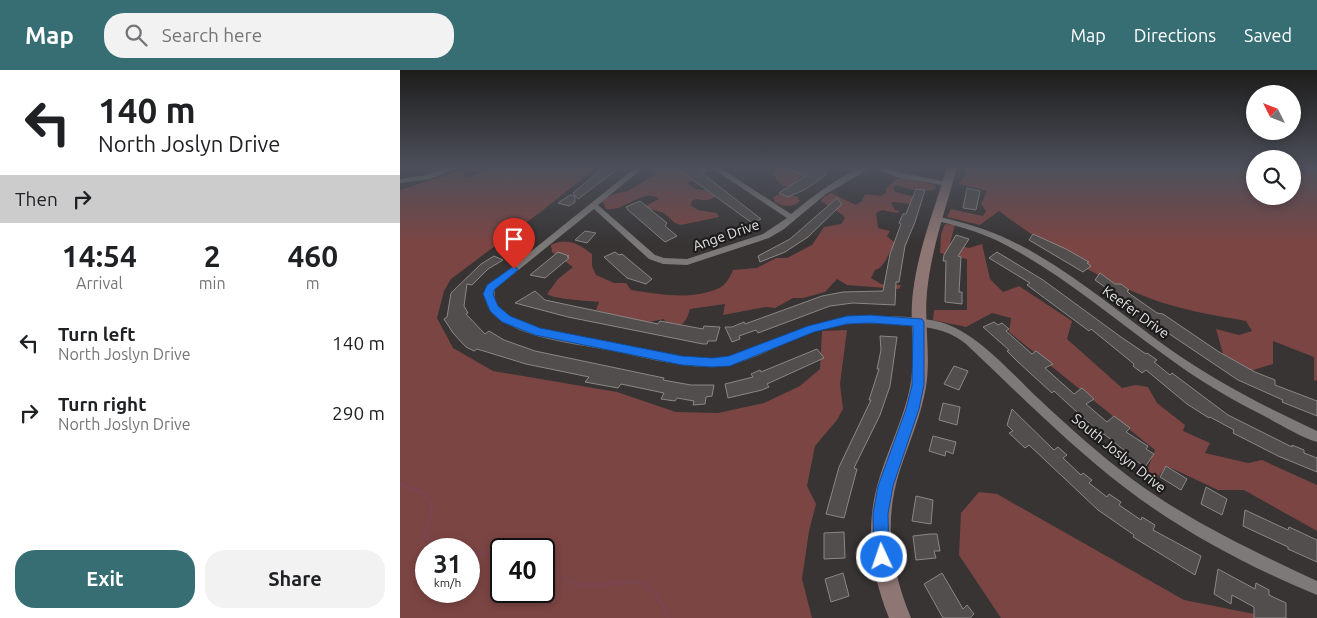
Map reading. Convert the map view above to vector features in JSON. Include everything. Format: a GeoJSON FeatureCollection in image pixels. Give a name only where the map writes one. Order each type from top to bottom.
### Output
{"type":"FeatureCollection","features":[{"type":"Feature","properties":{"kind":"street","name":"South Joslyn Drive"},"geometry":{"type":"LineString","coordinates":[[608,193],[491,288],[488,294],[489,300],[500,315],[520,326],[539,332],[682,361],[712,363],[730,361],[831,323],[870,319],[918,322],[952,328],[960,332],[1092,454],[1153,501],[1201,530],[1257,560],[1317,588]]}},
{"type":"Feature","properties":{"kind":"street"},"geometry":{"type":"LineString","coordinates":[[752,193],[792,218]]}},
{"type":"Feature","properties":{"kind":"street","name":"Ange Drive"},"geometry":{"type":"LineString","coordinates":[[593,204],[652,257],[675,263],[705,258],[767,236],[823,193]]}},
{"type":"Feature","properties":{"kind":"street"},"geometry":{"type":"LineString","coordinates":[[900,618],[882,570],[881,514],[886,486],[913,409],[918,385],[918,322],[923,269],[936,218],[945,193]]}},
{"type":"Feature","properties":{"kind":"street","name":"Keefer Drive"},"geometry":{"type":"LineString","coordinates":[[936,218],[974,227],[1039,262],[1070,281],[1204,378],[1275,418],[1317,437]]}},
{"type":"Feature","properties":{"kind":"shaded area"},"geometry":{"type":"Polygon","coordinates":[[[400,193],[565,193],[451,279],[444,291],[437,318],[453,348],[493,371],[617,392],[676,412],[718,413],[764,403],[800,386],[820,369],[822,331],[847,330],[840,384],[843,409],[837,420],[815,446],[807,486],[816,504],[809,531],[802,579],[812,618],[400,618],[400,193]]]}},
{"type":"Feature","properties":{"kind":"shaded area"},"geometry":{"type":"Polygon","coordinates":[[[717,193],[719,195],[713,198],[708,200],[696,199],[690,205],[698,210],[717,213],[719,217],[681,225],[675,223],[664,213],[644,207],[659,199],[650,196],[645,196],[619,208],[606,209],[602,200],[614,194],[717,193]]]}},
{"type":"Feature","properties":{"kind":"shaded area"},"geometry":{"type":"Polygon","coordinates":[[[784,193],[790,196],[797,196],[800,201],[794,205],[784,206],[775,202],[773,197],[784,193]]]}},
{"type":"Feature","properties":{"kind":"shaded area"},"geometry":{"type":"Polygon","coordinates":[[[831,193],[856,205],[862,201],[865,194],[881,196],[886,193],[897,193],[918,198],[918,205],[891,203],[895,210],[900,211],[896,213],[882,210],[876,213],[878,228],[890,231],[887,236],[895,243],[882,266],[875,270],[871,278],[881,284],[901,285],[899,289],[847,285],[837,279],[825,292],[803,298],[793,298],[775,308],[766,307],[723,315],[725,304],[690,309],[683,323],[668,327],[664,319],[644,323],[596,310],[599,302],[563,298],[547,294],[558,279],[573,267],[552,252],[551,245],[557,243],[568,242],[582,247],[592,254],[592,266],[596,275],[614,283],[626,283],[631,290],[675,295],[698,294],[709,292],[724,285],[733,270],[757,268],[776,258],[787,258],[812,245],[824,227],[841,224],[845,218],[843,215],[821,201],[831,193]]]}},
{"type":"Feature","properties":{"kind":"shaded area"},"geometry":{"type":"Polygon","coordinates":[[[986,193],[1246,193],[1246,205],[1301,205],[1301,193],[1317,193],[1317,381],[1314,380],[1314,357],[1273,341],[1273,364],[1250,371],[1223,354],[1216,329],[1239,335],[1252,331],[1246,321],[1173,306],[1141,295],[1077,263],[999,211],[980,225],[947,217],[951,209],[983,216],[986,211],[981,204],[986,193]]]}},
{"type":"Feature","properties":{"kind":"shaded area"},"geometry":{"type":"Polygon","coordinates":[[[945,224],[955,225],[950,243],[969,248],[982,244],[990,279],[1003,292],[1019,286],[1072,321],[1067,339],[1122,388],[1136,385],[1148,387],[1157,403],[1185,425],[1183,431],[1210,443],[1205,453],[1248,463],[1262,460],[1317,485],[1317,531],[1244,490],[1218,490],[1167,466],[1156,479],[1146,473],[1155,450],[1009,332],[1011,318],[992,313],[966,327],[933,320],[934,310],[967,310],[967,259],[940,253],[941,234],[945,224]]]}},
{"type":"Feature","properties":{"kind":"shaded area"},"geometry":{"type":"Polygon","coordinates":[[[979,492],[997,494],[1184,600],[1274,618],[1001,618],[959,555],[961,513],[979,492]]]}},
{"type":"Feature","properties":{"kind":"building"},"geometry":{"type":"Polygon","coordinates":[[[574,193],[586,193],[578,199],[574,193]]]}},
{"type":"Feature","properties":{"kind":"building"},"geometry":{"type":"Polygon","coordinates":[[[710,193],[727,193],[761,219],[752,223],[710,193]]]}},
{"type":"Feature","properties":{"kind":"building"},"geometry":{"type":"Polygon","coordinates":[[[780,193],[798,193],[788,197],[780,193]]]}},
{"type":"Feature","properties":{"kind":"building"},"geometry":{"type":"Polygon","coordinates":[[[915,193],[924,193],[905,246],[899,282],[896,282],[895,305],[853,303],[830,306],[758,333],[756,330],[739,336],[740,339],[732,342],[725,327],[732,327],[744,322],[745,324],[822,296],[843,292],[883,291],[890,254],[901,224],[899,223],[903,214],[906,214],[915,193]]]}},
{"type":"Feature","properties":{"kind":"building"},"geometry":{"type":"Polygon","coordinates":[[[966,193],[980,193],[976,210],[963,208],[966,193]]]}},
{"type":"Feature","properties":{"kind":"building"},"geometry":{"type":"Polygon","coordinates":[[[570,195],[575,196],[575,202],[569,206],[558,203],[570,195]]]}},
{"type":"Feature","properties":{"kind":"building"},"geometry":{"type":"Polygon","coordinates":[[[837,198],[842,204],[808,237],[785,252],[760,262],[758,256],[790,239],[837,198]]]}},
{"type":"Feature","properties":{"kind":"building"},"geometry":{"type":"Polygon","coordinates":[[[640,201],[667,223],[665,226],[677,236],[665,242],[626,207],[640,201]]]}},
{"type":"Feature","properties":{"kind":"building"},"geometry":{"type":"Polygon","coordinates":[[[585,231],[596,233],[587,243],[575,240],[585,231]]]}},
{"type":"Feature","properties":{"kind":"building"},"geometry":{"type":"Polygon","coordinates":[[[1033,234],[1066,249],[1089,262],[1087,263],[1091,266],[1083,272],[1029,240],[1033,234]]]}},
{"type":"Feature","properties":{"kind":"building"},"geometry":{"type":"Polygon","coordinates":[[[956,235],[969,239],[958,256],[961,257],[959,292],[962,292],[962,304],[945,302],[946,261],[943,261],[944,255],[956,235]]]}},
{"type":"Feature","properties":{"kind":"building"},"geometry":{"type":"Polygon","coordinates":[[[558,252],[569,256],[567,257],[569,258],[545,278],[530,275],[558,252]]]}},
{"type":"Feature","properties":{"kind":"building"},"geometry":{"type":"Polygon","coordinates":[[[615,252],[619,255],[622,254],[652,279],[646,284],[627,278],[604,257],[615,252]]]}},
{"type":"Feature","properties":{"kind":"building"},"geometry":{"type":"Polygon","coordinates":[[[997,252],[1043,280],[1121,337],[1157,360],[1154,362],[1170,375],[1172,373],[1228,415],[1292,447],[1292,445],[1304,450],[1304,453],[1317,458],[1317,472],[1278,456],[1233,433],[1234,430],[1209,418],[1187,404],[1146,370],[1142,373],[1133,366],[1134,364],[1091,329],[1089,331],[1027,285],[1030,283],[989,258],[997,252]]]}},
{"type":"Feature","properties":{"kind":"building"},"geometry":{"type":"Polygon","coordinates":[[[494,256],[503,260],[488,269],[472,285],[467,284],[464,306],[468,313],[466,314],[485,334],[489,331],[504,340],[535,351],[664,378],[663,380],[691,385],[714,385],[712,396],[706,397],[705,404],[693,405],[694,401],[677,398],[675,401],[661,399],[664,393],[621,384],[618,388],[585,382],[589,377],[526,364],[477,349],[474,351],[466,347],[453,333],[444,319],[447,317],[451,293],[481,264],[494,256]]]}},
{"type":"Feature","properties":{"kind":"building"},"geometry":{"type":"Polygon","coordinates":[[[1100,273],[1115,284],[1121,284],[1129,290],[1127,291],[1130,294],[1157,313],[1163,314],[1219,352],[1255,372],[1275,380],[1275,385],[1317,401],[1317,416],[1282,402],[1283,400],[1238,380],[1156,325],[1154,326],[1146,320],[1149,318],[1095,280],[1100,273]]]}},
{"type":"Feature","properties":{"kind":"building"},"geometry":{"type":"Polygon","coordinates":[[[535,291],[545,300],[658,324],[660,321],[703,329],[704,326],[720,327],[716,341],[708,341],[707,344],[703,344],[568,317],[515,303],[535,291]]]}},
{"type":"Feature","properties":{"kind":"building"},"geometry":{"type":"Polygon","coordinates":[[[994,322],[998,325],[1002,323],[1009,329],[1006,331],[1032,354],[1036,351],[1053,364],[1045,368],[1074,394],[1082,388],[1094,399],[1086,404],[1107,422],[1114,416],[1130,428],[1126,432],[1148,446],[1146,449],[1154,454],[1145,467],[1135,460],[1133,462],[1122,455],[1125,451],[1104,434],[1102,435],[1054,391],[1052,393],[1018,362],[1007,351],[1009,350],[983,327],[994,322]]]}},
{"type":"Feature","properties":{"kind":"building"},"geometry":{"type":"Polygon","coordinates":[[[880,336],[897,337],[890,386],[880,415],[854,468],[857,469],[844,518],[826,514],[839,467],[871,400],[869,400],[879,369],[877,369],[881,350],[880,336]]]}},
{"type":"Feature","properties":{"kind":"building"},"geometry":{"type":"Polygon","coordinates":[[[817,349],[824,358],[767,384],[769,387],[762,390],[728,398],[725,384],[753,377],[751,374],[760,370],[761,372],[817,349]]]}},
{"type":"Feature","properties":{"kind":"building"},"geometry":{"type":"Polygon","coordinates":[[[954,366],[968,371],[959,390],[944,384],[954,366]]]}},
{"type":"Feature","properties":{"kind":"building"},"geometry":{"type":"Polygon","coordinates":[[[943,403],[960,407],[957,425],[939,420],[943,403]]]}},
{"type":"Feature","properties":{"kind":"building"},"geometry":{"type":"Polygon","coordinates":[[[1012,409],[1054,450],[1058,447],[1067,455],[1063,458],[1081,475],[1083,473],[1092,480],[1089,483],[1107,497],[1109,494],[1121,502],[1119,505],[1141,520],[1142,517],[1155,525],[1153,530],[1201,556],[1195,575],[1133,537],[1134,535],[1098,510],[1029,445],[1025,448],[1009,433],[1013,431],[1007,425],[1012,409]]]}},
{"type":"Feature","properties":{"kind":"building"},"geometry":{"type":"Polygon","coordinates":[[[933,436],[956,442],[953,454],[946,451],[945,456],[929,451],[933,436]]]}},
{"type":"Feature","properties":{"kind":"building"},"geometry":{"type":"Polygon","coordinates":[[[1166,466],[1187,479],[1181,490],[1160,477],[1166,466]]]}},
{"type":"Feature","properties":{"kind":"building"},"geometry":{"type":"Polygon","coordinates":[[[1206,487],[1227,499],[1222,515],[1201,504],[1206,487]]]}},
{"type":"Feature","properties":{"kind":"building"},"geometry":{"type":"Polygon","coordinates":[[[916,496],[933,500],[931,524],[912,521],[916,496]]]}},
{"type":"Feature","properties":{"kind":"building"},"geometry":{"type":"Polygon","coordinates":[[[1245,510],[1288,530],[1289,527],[1317,540],[1317,562],[1243,526],[1245,510]]]}},
{"type":"Feature","properties":{"kind":"building"},"geometry":{"type":"Polygon","coordinates":[[[844,532],[845,558],[824,559],[824,533],[844,532]]]}},
{"type":"Feature","properties":{"kind":"building"},"geometry":{"type":"Polygon","coordinates":[[[937,534],[940,551],[934,551],[936,558],[916,560],[913,536],[937,534]]]}},
{"type":"Feature","properties":{"kind":"building"},"geometry":{"type":"Polygon","coordinates":[[[1218,569],[1255,589],[1256,583],[1269,590],[1269,595],[1286,603],[1286,618],[1254,618],[1254,607],[1232,595],[1231,604],[1214,594],[1218,569]]]}},
{"type":"Feature","properties":{"kind":"building"},"geometry":{"type":"Polygon","coordinates":[[[843,573],[849,596],[831,602],[825,579],[843,573]]]}},
{"type":"Feature","properties":{"kind":"building"},"geometry":{"type":"Polygon","coordinates":[[[942,573],[963,609],[967,605],[974,614],[970,618],[943,618],[924,584],[942,573]]]}},
{"type":"Feature","properties":{"kind":"waterway"},"geometry":{"type":"LineString","coordinates":[[400,484],[422,492],[432,504],[425,536],[426,538]]}},
{"type":"Feature","properties":{"kind":"waterway"},"geometry":{"type":"LineString","coordinates":[[480,554],[490,550]]}},
{"type":"Feature","properties":{"kind":"waterway"},"geometry":{"type":"LineString","coordinates":[[555,572],[572,583],[587,586],[628,582],[640,583],[654,591],[669,618]]}},
{"type":"Feature","properties":{"kind":"route"},"geometry":{"type":"LineString","coordinates":[[514,269],[491,288],[488,294],[494,308],[506,319],[539,332],[682,361],[712,363],[730,361],[812,329],[847,320],[870,319],[918,322],[920,353],[918,385],[913,409],[886,486],[881,514],[880,542],[882,557]]}}]}
